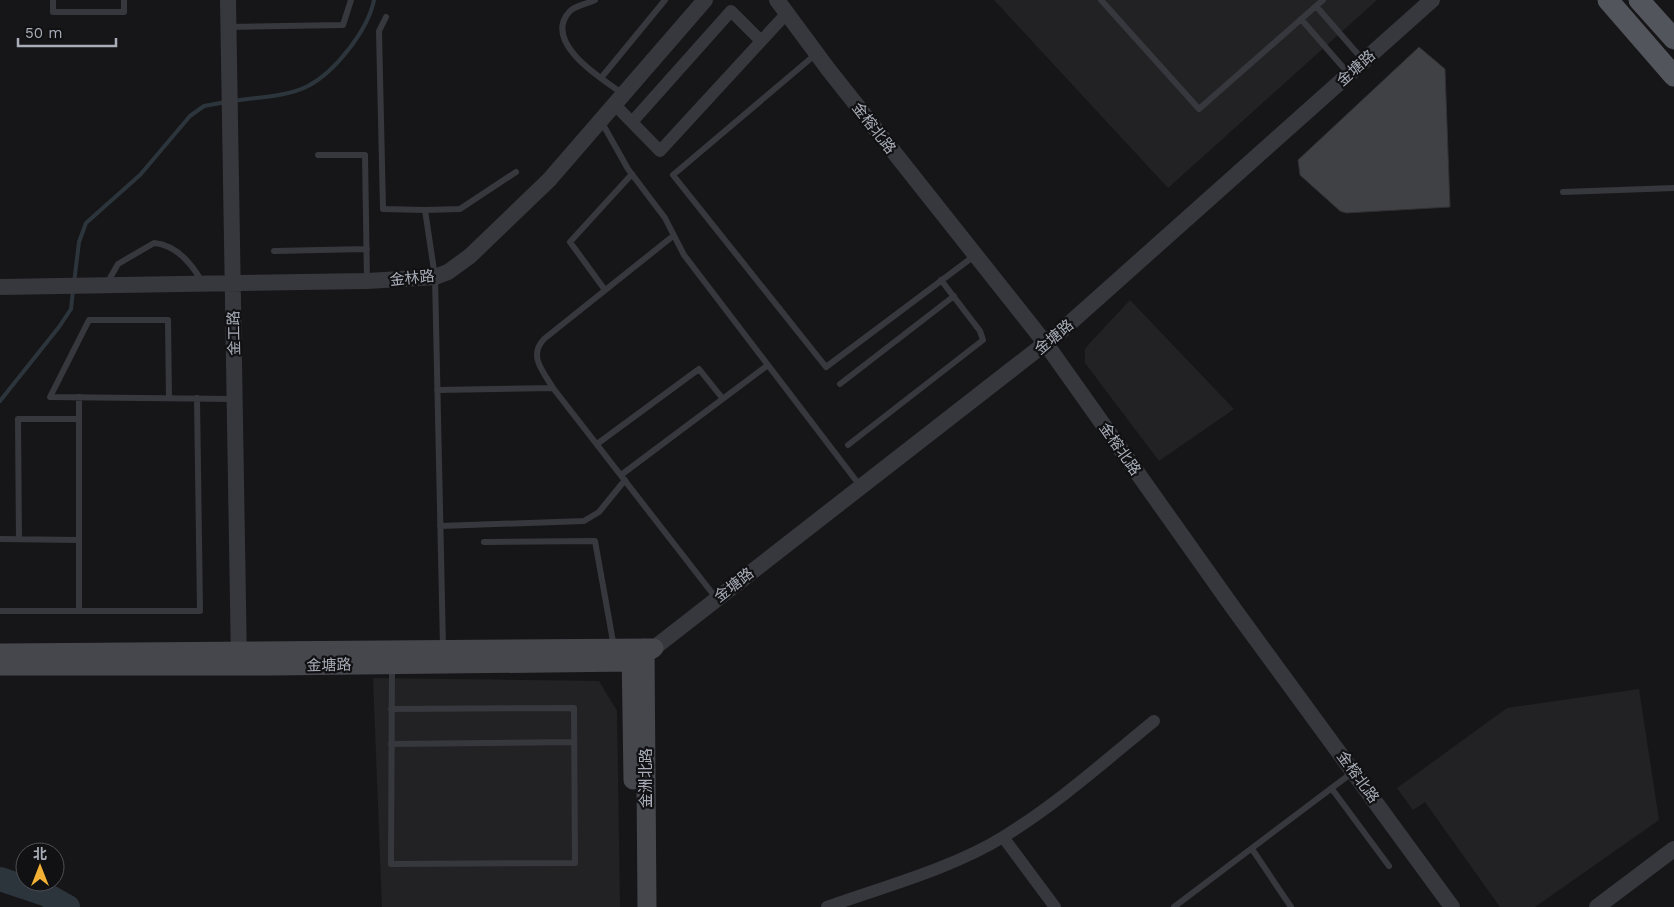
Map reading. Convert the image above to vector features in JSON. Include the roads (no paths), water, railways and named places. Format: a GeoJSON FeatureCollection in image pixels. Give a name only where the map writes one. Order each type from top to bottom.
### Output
{"type":"FeatureCollection","features":[{"type":"Feature","properties":{"kind":"main road"},"geometry":{"type":"LineString","coordinates":[[1608,0],[1674,76]]}},
{"type":"Feature","properties":{"kind":"main road"},"geometry":{"type":"LineString","coordinates":[[1639,0],[1674,39]]}},
{"type":"Feature","properties":{"kind":"main road","name":"金塘路"},"geometry":{"type":"LineString","coordinates":[[392,658],[443,650],[637,651]]}},
{"type":"Feature","properties":{"kind":"main road","name":"金塘路"},"geometry":{"type":"LineString","coordinates":[[0,653],[239,658],[392,658],[637,651]]}},
{"type":"Feature","properties":{"kind":"main road","name":"金洲北路"},"geometry":{"type":"LineString","coordinates":[[636,907],[637,651]]}},
{"type":"Feature","properties":{"kind":"main road","name":"金洲北路"},"geometry":{"type":"LineString","coordinates":[[637,651],[648,907]]}},
{"type":"Feature","properties":{"kind":"main road","name":"金塘路"},"geometry":{"type":"LineString","coordinates":[[0,666],[239,658]]}},
{"type":"Feature","properties":{"kind":"street","name":"金工路"},"geometry":{"type":"LineString","coordinates":[[228,0],[228,91],[239,658]]}},
{"type":"Feature","properties":{"kind":"street","name":"金林路"},"geometry":{"type":"LineString","coordinates":[[0,287],[203,285],[367,281],[435,277],[459,266],[516,214],[549,180],[705,0]]}},
{"type":"Feature","properties":{"kind":"street","name":"金榕北路"},"geometry":{"type":"LineString","coordinates":[[777,0],[816,53],[1046,344],[1234,609],[1452,907]]}},
{"type":"Feature","properties":{"kind":"street","name":"金塘路"},"geometry":{"type":"LineString","coordinates":[[637,651],[717,599],[1046,344],[1432,0]]}},
{"type":"Feature","properties":{"kind":"street"},"geometry":{"type":"LineString","coordinates":[[632,122],[731,11],[761,41]]}},
{"type":"Feature","properties":{"kind":"street"},"geometry":{"type":"LineString","coordinates":[[618,99],[632,122],[660,151],[786,13]]}},
{"type":"Feature","properties":{"kind":"street"},"geometry":{"type":"LineString","coordinates":[[827,907],[962,858],[1003,837],[1050,805],[1154,721]]}},
{"type":"Feature","properties":{"kind":"street"},"geometry":{"type":"LineString","coordinates":[[1003,837],[1055,907]]}},
{"type":"Feature","properties":{"kind":"street"},"geometry":{"type":"LineString","coordinates":[[1596,907],[1674,849]]}},
{"type":"Feature","properties":{"kind":"lane"},"geometry":{"type":"LineString","coordinates":[[53,0],[53,12],[124,12],[124,0]]}},
{"type":"Feature","properties":{"kind":"lane"},"geometry":{"type":"LineString","coordinates":[[228,27],[343,25],[351,0]]}},
{"type":"Feature","properties":{"kind":"lane"},"geometry":{"type":"LineString","coordinates":[[595,0],[579,6],[569,13],[564,34],[576,58],[601,78],[618,99]]}},
{"type":"Feature","properties":{"kind":"lane"},"geometry":{"type":"LineString","coordinates":[[601,78],[665,0]]}},
{"type":"Feature","properties":{"kind":"lane"},"geometry":{"type":"LineString","coordinates":[[1101,0],[1199,109],[1323,0]]}},
{"type":"Feature","properties":{"kind":"lane"},"geometry":{"type":"LineString","coordinates":[[1316,6],[1364,61]]}},
{"type":"Feature","properties":{"kind":"lane"},"geometry":{"type":"LineString","coordinates":[[386,17],[379,30],[382,209],[460,209],[516,172]]}},
{"type":"Feature","properties":{"kind":"lane"},"geometry":{"type":"LineString","coordinates":[[1301,19],[1348,74]]}},
{"type":"Feature","properties":{"kind":"lane"},"geometry":{"type":"LineString","coordinates":[[816,53],[673,175],[826,367],[975,255]]}},
{"type":"Feature","properties":{"kind":"lane"},"geometry":{"type":"LineString","coordinates":[[600,120],[632,174],[665,218],[684,255],[861,487]]}},
{"type":"Feature","properties":{"kind":"lane"},"geometry":{"type":"LineString","coordinates":[[318,155],[365,155],[367,281]]}},
{"type":"Feature","properties":{"kind":"lane"},"geometry":{"type":"LineString","coordinates":[[605,290],[570,242],[632,174]]}},
{"type":"Feature","properties":{"kind":"lane"},"geometry":{"type":"LineString","coordinates":[[1563,192],[1674,188]]}},
{"type":"Feature","properties":{"kind":"lane"},"geometry":{"type":"LineString","coordinates":[[425,210],[435,277],[443,650]]}},
{"type":"Feature","properties":{"kind":"lane"},"geometry":{"type":"LineString","coordinates":[[673,236],[539,344],[536,359],[553,388],[717,599]]}},
{"type":"Feature","properties":{"kind":"lane"},"geometry":{"type":"LineString","coordinates":[[104,287],[118,264],[154,243],[167,247],[183,256],[203,285]]}},
{"type":"Feature","properties":{"kind":"lane"},"geometry":{"type":"LineString","coordinates":[[274,251],[367,249]]}},
{"type":"Feature","properties":{"kind":"lane"},"geometry":{"type":"LineString","coordinates":[[848,445],[984,340],[980,330],[941,280]]}},
{"type":"Feature","properties":{"kind":"lane"},"geometry":{"type":"LineString","coordinates":[[840,384],[954,296]]}},
{"type":"Feature","properties":{"kind":"lane"},"geometry":{"type":"LineString","coordinates":[[169,398],[168,320],[89,320],[50,397],[235,399]]}},
{"type":"Feature","properties":{"kind":"lane"},"geometry":{"type":"LineString","coordinates":[[440,526],[584,521],[599,512],[623,478],[768,365]]}},
{"type":"Feature","properties":{"kind":"lane"},"geometry":{"type":"LineString","coordinates":[[597,444],[699,369],[723,399]]}},
{"type":"Feature","properties":{"kind":"lane"},"geometry":{"type":"LineString","coordinates":[[437,390],[553,388]]}},
{"type":"Feature","properties":{"kind":"lane"},"geometry":{"type":"LineString","coordinates":[[79,398],[79,611]]}},
{"type":"Feature","properties":{"kind":"lane"},"geometry":{"type":"LineString","coordinates":[[0,611],[200,611],[197,398]]}},
{"type":"Feature","properties":{"kind":"lane"},"geometry":{"type":"LineString","coordinates":[[19,539],[18,419],[79,419]]}},
{"type":"Feature","properties":{"kind":"lane"},"geometry":{"type":"LineString","coordinates":[[0,539],[79,540]]}},
{"type":"Feature","properties":{"kind":"lane"},"geometry":{"type":"LineString","coordinates":[[484,542],[595,541],[637,651]]}},
{"type":"Feature","properties":{"kind":"lane"},"geometry":{"type":"LineString","coordinates":[[392,658],[390,864],[575,863],[574,708],[392,709]]}},
{"type":"Feature","properties":{"kind":"lane"},"geometry":{"type":"LineString","coordinates":[[391,744],[574,742]]}},
{"type":"Feature","properties":{"kind":"lane"},"geometry":{"type":"LineString","coordinates":[[1174,907],[1354,771]]}},
{"type":"Feature","properties":{"kind":"lane"},"geometry":{"type":"LineString","coordinates":[[1332,789],[1389,866]]}},
{"type":"Feature","properties":{"kind":"lane"},"geometry":{"type":"LineString","coordinates":[[1252,849],[1291,907]]}},
{"type":"Feature","properties":{"kind":"waterway"},"geometry":{"type":"LineString","coordinates":[[233,101],[300,90],[318,80],[339,61],[358,37],[371,12],[374,0]]}},
{"type":"Feature","properties":{"kind":"waterway"},"geometry":{"type":"LineString","coordinates":[[74,283],[79,242],[86,223],[140,175],[190,116],[204,106],[226,102]]}},
{"type":"Feature","properties":{"kind":"waterway"},"geometry":{"type":"LineString","coordinates":[[0,401],[71,309],[73,290]]}},
{"type":"Feature","properties":{"kind":"waterway"},"geometry":{"type":"LineString","coordinates":[[0,879],[45,894],[68,907]]}}]}
